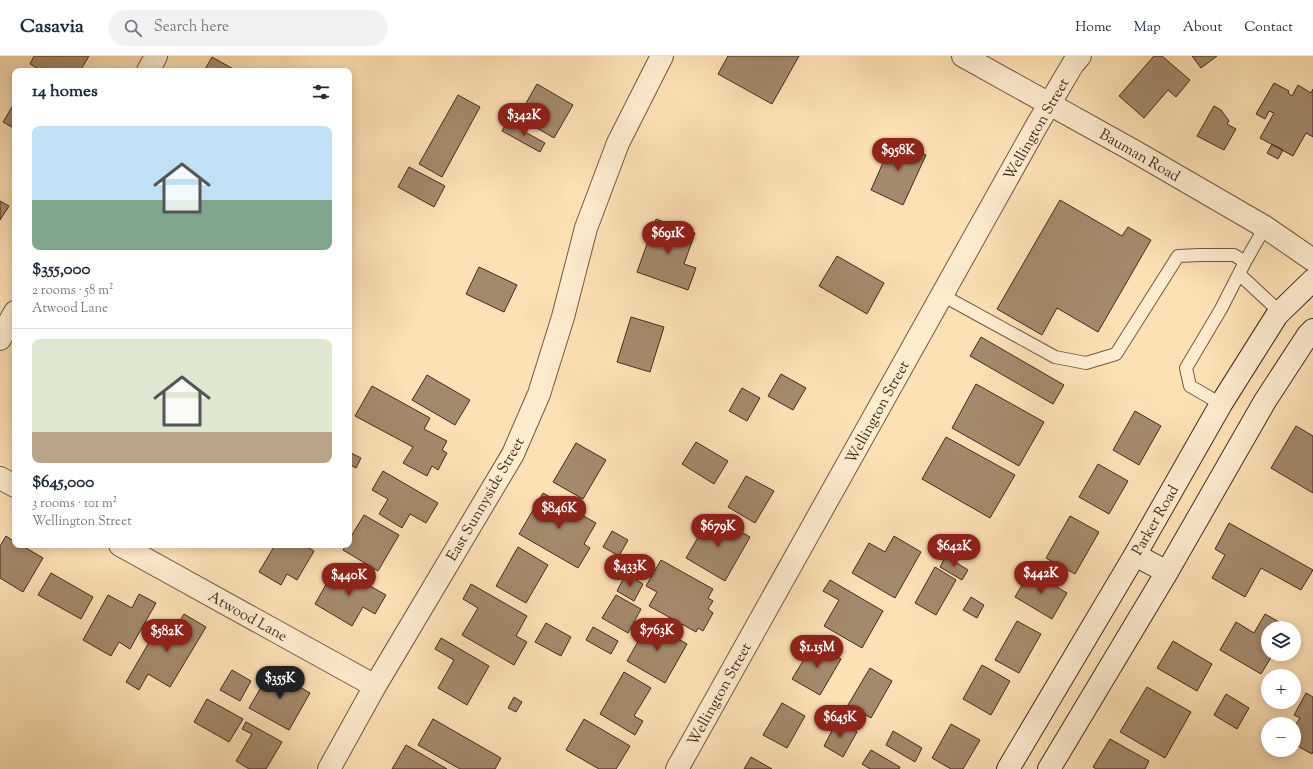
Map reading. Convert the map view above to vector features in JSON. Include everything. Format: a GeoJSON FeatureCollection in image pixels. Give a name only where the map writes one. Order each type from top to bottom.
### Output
{"type":"FeatureCollection","features":[{"type":"Feature","properties":{"kind":"street"},"geometry":{"type":"LineString","coordinates":[[150,68],[156,56]]}},
{"type":"Feature","properties":{"kind":"street","name":"East Sunnyside Street"},"geometry":{"type":"LineString","coordinates":[[329,769],[375,686],[513,454],[540,394],[591,214],[618,143],[662,56]]}},
{"type":"Feature","properties":{"kind":"street","name":"Bauman Road"},"geometry":{"type":"LineString","coordinates":[[964,56],[1134,151],[1265,227],[1313,260]]}},
{"type":"Feature","properties":{"kind":"street","name":"Wellington Street"},"geometry":{"type":"LineString","coordinates":[[677,769],[942,295],[1073,64],[1080,56]]}},
{"type":"Feature","properties":{"kind":"street","name":"Parker Road"},"geometry":{"type":"LineString","coordinates":[[1008,769],[1135,555],[1221,404],[1277,315],[1313,280]]}},
{"type":"Feature","properties":{"kind":"street"},"geometry":{"type":"LineString","coordinates":[[0,339],[12,317]]}},
{"type":"Feature","properties":{"kind":"street"},"geometry":{"type":"LineString","coordinates":[[1049,769],[1167,572],[1265,401],[1308,335],[1313,330]]}},
{"type":"Feature","properties":{"kind":"street"},"geometry":{"type":"LineString","coordinates":[[0,478],[12,484]]}},
{"type":"Feature","properties":{"kind":"street","name":"Atwood Lane"},"geometry":{"type":"LineString","coordinates":[[125,548],[375,686]]}},
{"type":"Feature","properties":{"kind":"street"},"geometry":{"type":"LineString","coordinates":[[1135,555],[1167,572]]}},
{"type":"Feature","properties":{"kind":"lane"},"geometry":{"type":"LineString","coordinates":[[1221,404],[1190,386],[1186,368],[1221,309],[1265,227]]}},
{"type":"Feature","properties":{"kind":"lane"},"geometry":{"type":"LineString","coordinates":[[942,295],[1055,357],[1086,363],[1116,354],[1178,256],[1234,255],[1245,262]]}},
{"type":"Feature","properties":{"kind":"lane"},"geometry":{"type":"LineString","coordinates":[[1239,274],[1280,312]]}},
{"type":"Feature","properties":{"kind":"building"},"geometry":{"type":"Polygon","coordinates":[[[34,56],[89,56],[82,68],[37,68],[30,64],[34,56]]]}},
{"type":"Feature","properties":{"kind":"building"},"geometry":{"type":"Polygon","coordinates":[[[728,56],[799,56],[772,104],[718,74],[728,56]]]}},
{"type":"Feature","properties":{"kind":"building"},"geometry":{"type":"Polygon","coordinates":[[[1154,56],[1162,56],[1190,80],[1176,97],[1168,90],[1144,118],[1119,96],[1154,56]]]}},
{"type":"Feature","properties":{"kind":"building"},"geometry":{"type":"Polygon","coordinates":[[[1192,56],[1217,56],[1201,68],[1192,56]]]}},
{"type":"Feature","properties":{"kind":"building"},"geometry":{"type":"Polygon","coordinates":[[[212,57],[232,68],[206,68],[212,57]]]}},
{"type":"Feature","properties":{"kind":"building"},"geometry":{"type":"Polygon","coordinates":[[[1274,83],[1289,91],[1288,93],[1292,96],[1298,85],[1311,93],[1313,89],[1313,137],[1306,133],[1293,156],[1260,138],[1274,113],[1269,111],[1265,119],[1256,114],[1274,83]]]}},
{"type":"Feature","properties":{"kind":"building"},"geometry":{"type":"Polygon","coordinates":[[[537,84],[573,105],[554,138],[518,117],[537,84]]]}},
{"type":"Feature","properties":{"kind":"building"},"geometry":{"type":"Polygon","coordinates":[[[458,95],[480,107],[442,177],[419,164],[458,95]]]}},
{"type":"Feature","properties":{"kind":"building"},"geometry":{"type":"Polygon","coordinates":[[[1214,106],[1221,110],[1229,121],[1227,124],[1236,129],[1224,150],[1197,136],[1214,106]]]}},
{"type":"Feature","properties":{"kind":"building"},"geometry":{"type":"Polygon","coordinates":[[[12,107],[12,127],[3,122],[12,107]]]}},
{"type":"Feature","properties":{"kind":"building"},"geometry":{"type":"Polygon","coordinates":[[[507,122],[545,143],[540,152],[502,131],[507,122]]]}},
{"type":"Feature","properties":{"kind":"building"},"geometry":{"type":"Polygon","coordinates":[[[893,140],[926,155],[903,205],[871,190],[893,140]]]}},
{"type":"Feature","properties":{"kind":"building"},"geometry":{"type":"Polygon","coordinates":[[[1272,144],[1283,150],[1278,159],[1267,153],[1272,144]]]}},
{"type":"Feature","properties":{"kind":"building"},"geometry":{"type":"Polygon","coordinates":[[[409,167],[445,186],[434,207],[398,187],[409,167]]]}},
{"type":"Feature","properties":{"kind":"building"},"geometry":{"type":"Polygon","coordinates":[[[1060,200],[1122,236],[1128,227],[1151,240],[1098,332],[1057,308],[1042,335],[997,309],[1060,200]]]}},
{"type":"Feature","properties":{"kind":"building"},"geometry":{"type":"Polygon","coordinates":[[[0,201],[9,206],[0,220],[0,201]]]}},
{"type":"Feature","properties":{"kind":"building"},"geometry":{"type":"Polygon","coordinates":[[[656,219],[695,233],[684,264],[696,268],[688,290],[637,272],[656,219]]]}},
{"type":"Feature","properties":{"kind":"building"},"geometry":{"type":"Polygon","coordinates":[[[837,256],[884,283],[867,314],[819,286],[837,256]]]}},
{"type":"Feature","properties":{"kind":"building"},"geometry":{"type":"Polygon","coordinates":[[[479,267],[517,285],[504,312],[466,294],[479,267]]]}},
{"type":"Feature","properties":{"kind":"building"},"geometry":{"type":"Polygon","coordinates":[[[631,317],[664,327],[650,372],[617,362],[631,317]]]}},
{"type":"Feature","properties":{"kind":"building"},"geometry":{"type":"Polygon","coordinates":[[[981,337],[1064,385],[1053,404],[970,356],[981,337]]]}},
{"type":"Feature","properties":{"kind":"building"},"geometry":{"type":"Polygon","coordinates":[[[781,374],[806,388],[793,410],[768,396],[781,374]]]}},
{"type":"Feature","properties":{"kind":"building"},"geometry":{"type":"Polygon","coordinates":[[[427,375],[470,400],[455,425],[412,400],[427,375]]]}},
{"type":"Feature","properties":{"kind":"building"},"geometry":{"type":"Polygon","coordinates":[[[976,384],[1044,422],[1019,466],[952,428],[976,384]]]}},
{"type":"Feature","properties":{"kind":"building"},"geometry":{"type":"Polygon","coordinates":[[[372,386],[430,418],[424,429],[447,441],[442,450],[447,453],[438,470],[432,466],[427,476],[403,463],[413,447],[355,416],[372,386]]]}},
{"type":"Feature","properties":{"kind":"building"},"geometry":{"type":"Polygon","coordinates":[[[742,388],[760,398],[747,421],[729,411],[742,388]]]}},
{"type":"Feature","properties":{"kind":"building"},"geometry":{"type":"Polygon","coordinates":[[[1135,411],[1161,426],[1139,465],[1113,450],[1135,411]]]}},
{"type":"Feature","properties":{"kind":"building"},"geometry":{"type":"Polygon","coordinates":[[[1296,426],[1313,436],[1313,493],[1271,468],[1296,426]]]}},
{"type":"Feature","properties":{"kind":"building"},"geometry":{"type":"Polygon","coordinates":[[[946,437],[1015,475],[990,518],[922,479],[946,437]]]}},
{"type":"Feature","properties":{"kind":"building"},"geometry":{"type":"Polygon","coordinates":[[[696,442],[728,461],[714,484],[682,464],[696,442]]]}},
{"type":"Feature","properties":{"kind":"building"},"geometry":{"type":"Polygon","coordinates":[[[576,443],[606,460],[583,499],[553,482],[576,443]]]}},
{"type":"Feature","properties":{"kind":"building"},"geometry":{"type":"Polygon","coordinates":[[[352,454],[361,458],[356,468],[352,466],[352,454]]]}},
{"type":"Feature","properties":{"kind":"building"},"geometry":{"type":"Polygon","coordinates":[[[1098,464],[1128,481],[1109,514],[1079,497],[1098,464]]]}},
{"type":"Feature","properties":{"kind":"building"},"geometry":{"type":"Polygon","coordinates":[[[383,471],[438,503],[426,523],[410,514],[402,528],[379,514],[388,499],[372,490],[383,471]]]}},
{"type":"Feature","properties":{"kind":"building"},"geometry":{"type":"Polygon","coordinates":[[[746,476],[774,491],[755,523],[728,507],[746,476]]]}},
{"type":"Feature","properties":{"kind":"building"},"geometry":{"type":"Polygon","coordinates":[[[543,493],[596,523],[584,544],[590,548],[578,568],[519,534],[543,493]]]}},
{"type":"Feature","properties":{"kind":"building"},"geometry":{"type":"Polygon","coordinates":[[[364,515],[399,535],[378,571],[343,550],[344,548],[352,548],[352,535],[364,515]]]}},
{"type":"Feature","properties":{"kind":"building"},"geometry":{"type":"Polygon","coordinates":[[[711,515],[750,537],[725,581],[686,558],[711,515]]]}},
{"type":"Feature","properties":{"kind":"building"},"geometry":{"type":"Polygon","coordinates":[[[1070,516],[1099,532],[1075,574],[1046,558],[1070,516]]]}},
{"type":"Feature","properties":{"kind":"building"},"geometry":{"type":"Polygon","coordinates":[[[1229,523],[1313,570],[1301,590],[1261,568],[1245,597],[1212,578],[1225,555],[1215,549],[1229,523]]]}},
{"type":"Feature","properties":{"kind":"building"},"geometry":{"type":"Polygon","coordinates":[[[612,531],[628,540],[619,556],[603,547],[612,531]]]}},
{"type":"Feature","properties":{"kind":"building"},"geometry":{"type":"Polygon","coordinates":[[[6,536],[12,540],[12,548],[26,548],[43,558],[23,592],[0,578],[0,546],[6,536]]]}},
{"type":"Feature","properties":{"kind":"building"},"geometry":{"type":"Polygon","coordinates":[[[894,536],[921,552],[895,598],[852,573],[869,543],[885,552],[894,536]]]}},
{"type":"Feature","properties":{"kind":"building"},"geometry":{"type":"Polygon","coordinates":[[[518,547],[548,565],[526,603],[496,586],[518,547]]]}},
{"type":"Feature","properties":{"kind":"building"},"geometry":{"type":"Polygon","coordinates":[[[273,548],[309,548],[314,551],[297,580],[287,574],[281,585],[259,572],[273,548]]]}},
{"type":"Feature","properties":{"kind":"building"},"geometry":{"type":"Polygon","coordinates":[[[946,556],[968,570],[962,580],[940,567],[946,556]]]}},
{"type":"Feature","properties":{"kind":"building"},"geometry":{"type":"Polygon","coordinates":[[[661,560],[713,589],[708,598],[713,601],[708,609],[713,613],[703,631],[698,628],[696,632],[649,606],[657,592],[646,586],[661,560]]]}},
{"type":"Feature","properties":{"kind":"building"},"geometry":{"type":"Polygon","coordinates":[[[336,567],[386,595],[375,614],[363,607],[352,626],[315,604],[336,567]]]}},
{"type":"Feature","properties":{"kind":"building"},"geometry":{"type":"Polygon","coordinates":[[[935,567],[956,580],[936,615],[915,603],[935,567]]]}},
{"type":"Feature","properties":{"kind":"building"},"geometry":{"type":"Polygon","coordinates":[[[1030,571],[1067,593],[1052,619],[1015,597],[1030,571]]]}},
{"type":"Feature","properties":{"kind":"building"},"geometry":{"type":"Polygon","coordinates":[[[51,573],[93,597],[81,619],[38,595],[51,573]]]}},
{"type":"Feature","properties":{"kind":"building"},"geometry":{"type":"Polygon","coordinates":[[[626,574],[643,584],[634,601],[617,591],[626,574]]]}},
{"type":"Feature","properties":{"kind":"building"},"geometry":{"type":"Polygon","coordinates":[[[830,580],[883,611],[862,648],[824,626],[839,600],[823,591],[830,580]]]}},
{"type":"Feature","properties":{"kind":"building"},"geometry":{"type":"Polygon","coordinates":[[[471,584],[527,616],[516,636],[527,642],[514,665],[462,635],[478,608],[463,599],[471,584]]]}},
{"type":"Feature","properties":{"kind":"building"},"geometry":{"type":"Polygon","coordinates":[[[139,594],[156,603],[130,649],[119,642],[111,656],[83,640],[108,595],[132,608],[139,594]]]}},
{"type":"Feature","properties":{"kind":"building"},"geometry":{"type":"Polygon","coordinates":[[[616,595],[641,609],[628,633],[602,618],[616,595]]]}},
{"type":"Feature","properties":{"kind":"building"},"geometry":{"type":"Polygon","coordinates":[[[971,597],[984,605],[977,618],[963,610],[971,597]]]}},
{"type":"Feature","properties":{"kind":"building"},"geometry":{"type":"Polygon","coordinates":[[[184,614],[206,627],[170,687],[148,674],[139,690],[126,682],[158,627],[171,635],[184,614]]]}},
{"type":"Feature","properties":{"kind":"building"},"geometry":{"type":"Polygon","coordinates":[[[1265,614],[1277,621],[1261,621],[1261,661],[1269,661],[1264,669],[1261,669],[1261,674],[1220,650],[1236,622],[1254,633],[1265,614]]]}},
{"type":"Feature","properties":{"kind":"building"},"geometry":{"type":"Polygon","coordinates":[[[1017,621],[1041,634],[1019,673],[995,660],[1017,621]]]}},
{"type":"Feature","properties":{"kind":"building"},"geometry":{"type":"Polygon","coordinates":[[[649,622],[687,644],[665,683],[627,661],[649,622]]]}},
{"type":"Feature","properties":{"kind":"building"},"geometry":{"type":"Polygon","coordinates":[[[546,623],[571,637],[561,656],[535,642],[546,623]]]}},
{"type":"Feature","properties":{"kind":"building"},"geometry":{"type":"Polygon","coordinates":[[[593,627],[618,641],[611,654],[586,640],[593,627]]]}},
{"type":"Feature","properties":{"kind":"building"},"geometry":{"type":"Polygon","coordinates":[[[441,638],[489,666],[467,705],[438,688],[454,660],[435,649],[441,638]]]}},
{"type":"Feature","properties":{"kind":"building"},"geometry":{"type":"Polygon","coordinates":[[[1173,641],[1212,664],[1197,691],[1157,668],[1173,641]]]}},
{"type":"Feature","properties":{"kind":"building"},"geometry":{"type":"Polygon","coordinates":[[[814,643],[841,659],[820,695],[792,679],[814,643]]]}},
{"type":"Feature","properties":{"kind":"building"},"geometry":{"type":"Polygon","coordinates":[[[982,665],[1010,681],[991,715],[963,699],[982,665]]]}},
{"type":"Feature","properties":{"kind":"building"},"geometry":{"type":"Polygon","coordinates":[[[870,668],[892,681],[871,718],[848,705],[870,668]]]}},
{"type":"Feature","properties":{"kind":"building"},"geometry":{"type":"Polygon","coordinates":[[[232,670],[251,681],[240,701],[220,690],[232,670]]]}},
{"type":"Feature","properties":{"kind":"building"},"geometry":{"type":"Polygon","coordinates":[[[271,670],[310,693],[289,730],[249,708],[271,670]]]}},
{"type":"Feature","properties":{"kind":"building"},"geometry":{"type":"Polygon","coordinates":[[[624,672],[651,688],[634,716],[643,721],[635,735],[600,714],[624,672]]]}},
{"type":"Feature","properties":{"kind":"building"},"geometry":{"type":"Polygon","coordinates":[[[1147,687],[1191,712],[1165,758],[1120,732],[1147,687]]]}},
{"type":"Feature","properties":{"kind":"building"},"geometry":{"type":"Polygon","coordinates":[[[1306,693],[1313,697],[1312,754],[1301,748],[1301,717],[1294,715],[1297,709],[1301,709],[1301,702],[1306,693]]]}},
{"type":"Feature","properties":{"kind":"building"},"geometry":{"type":"Polygon","coordinates":[[[1226,694],[1249,708],[1237,729],[1214,715],[1226,694]]]}},
{"type":"Feature","properties":{"kind":"building"},"geometry":{"type":"Polygon","coordinates":[[[514,697],[522,702],[516,712],[508,708],[514,697]]]}},
{"type":"Feature","properties":{"kind":"building"},"geometry":{"type":"Polygon","coordinates":[[[207,699],[243,719],[229,742],[194,722],[207,699]]]}},
{"type":"Feature","properties":{"kind":"building"},"geometry":{"type":"Polygon","coordinates":[[[782,703],[805,716],[787,748],[763,735],[782,703]]]}},
{"type":"Feature","properties":{"kind":"building"},"geometry":{"type":"Polygon","coordinates":[[[433,719],[501,758],[495,769],[460,769],[418,745],[433,719]]]}},
{"type":"Feature","properties":{"kind":"building"},"geometry":{"type":"Polygon","coordinates":[[[584,719],[630,746],[616,769],[599,769],[566,750],[584,719]]]}},
{"type":"Feature","properties":{"kind":"building"},"geometry":{"type":"Polygon","coordinates":[[[837,721],[857,732],[843,757],[824,746],[837,721]]]}},
{"type":"Feature","properties":{"kind":"building"},"geometry":{"type":"Polygon","coordinates":[[[246,722],[282,742],[266,769],[249,769],[236,761],[252,734],[242,729],[246,722]]]}},
{"type":"Feature","properties":{"kind":"building"},"geometry":{"type":"Polygon","coordinates":[[[951,724],[980,740],[963,769],[951,769],[932,758],[951,724]]]}},
{"type":"Feature","properties":{"kind":"building"},"geometry":{"type":"Polygon","coordinates":[[[893,731],[922,748],[915,762],[886,745],[893,731]]]}},
{"type":"Feature","properties":{"kind":"building"},"geometry":{"type":"Polygon","coordinates":[[[1110,739],[1149,761],[1145,769],[1096,769],[1093,767],[1110,739]]]}},
{"type":"Feature","properties":{"kind":"building"},"geometry":{"type":"Polygon","coordinates":[[[406,745],[447,769],[392,769],[406,745]]]}},
{"type":"Feature","properties":{"kind":"building"},"geometry":{"type":"Polygon","coordinates":[[[871,750],[900,767],[899,769],[870,769],[862,764],[871,750]]]}},
{"type":"Feature","properties":{"kind":"building"},"geometry":{"type":"Polygon","coordinates":[[[751,757],[772,769],[744,769],[751,757]]]}}]}
